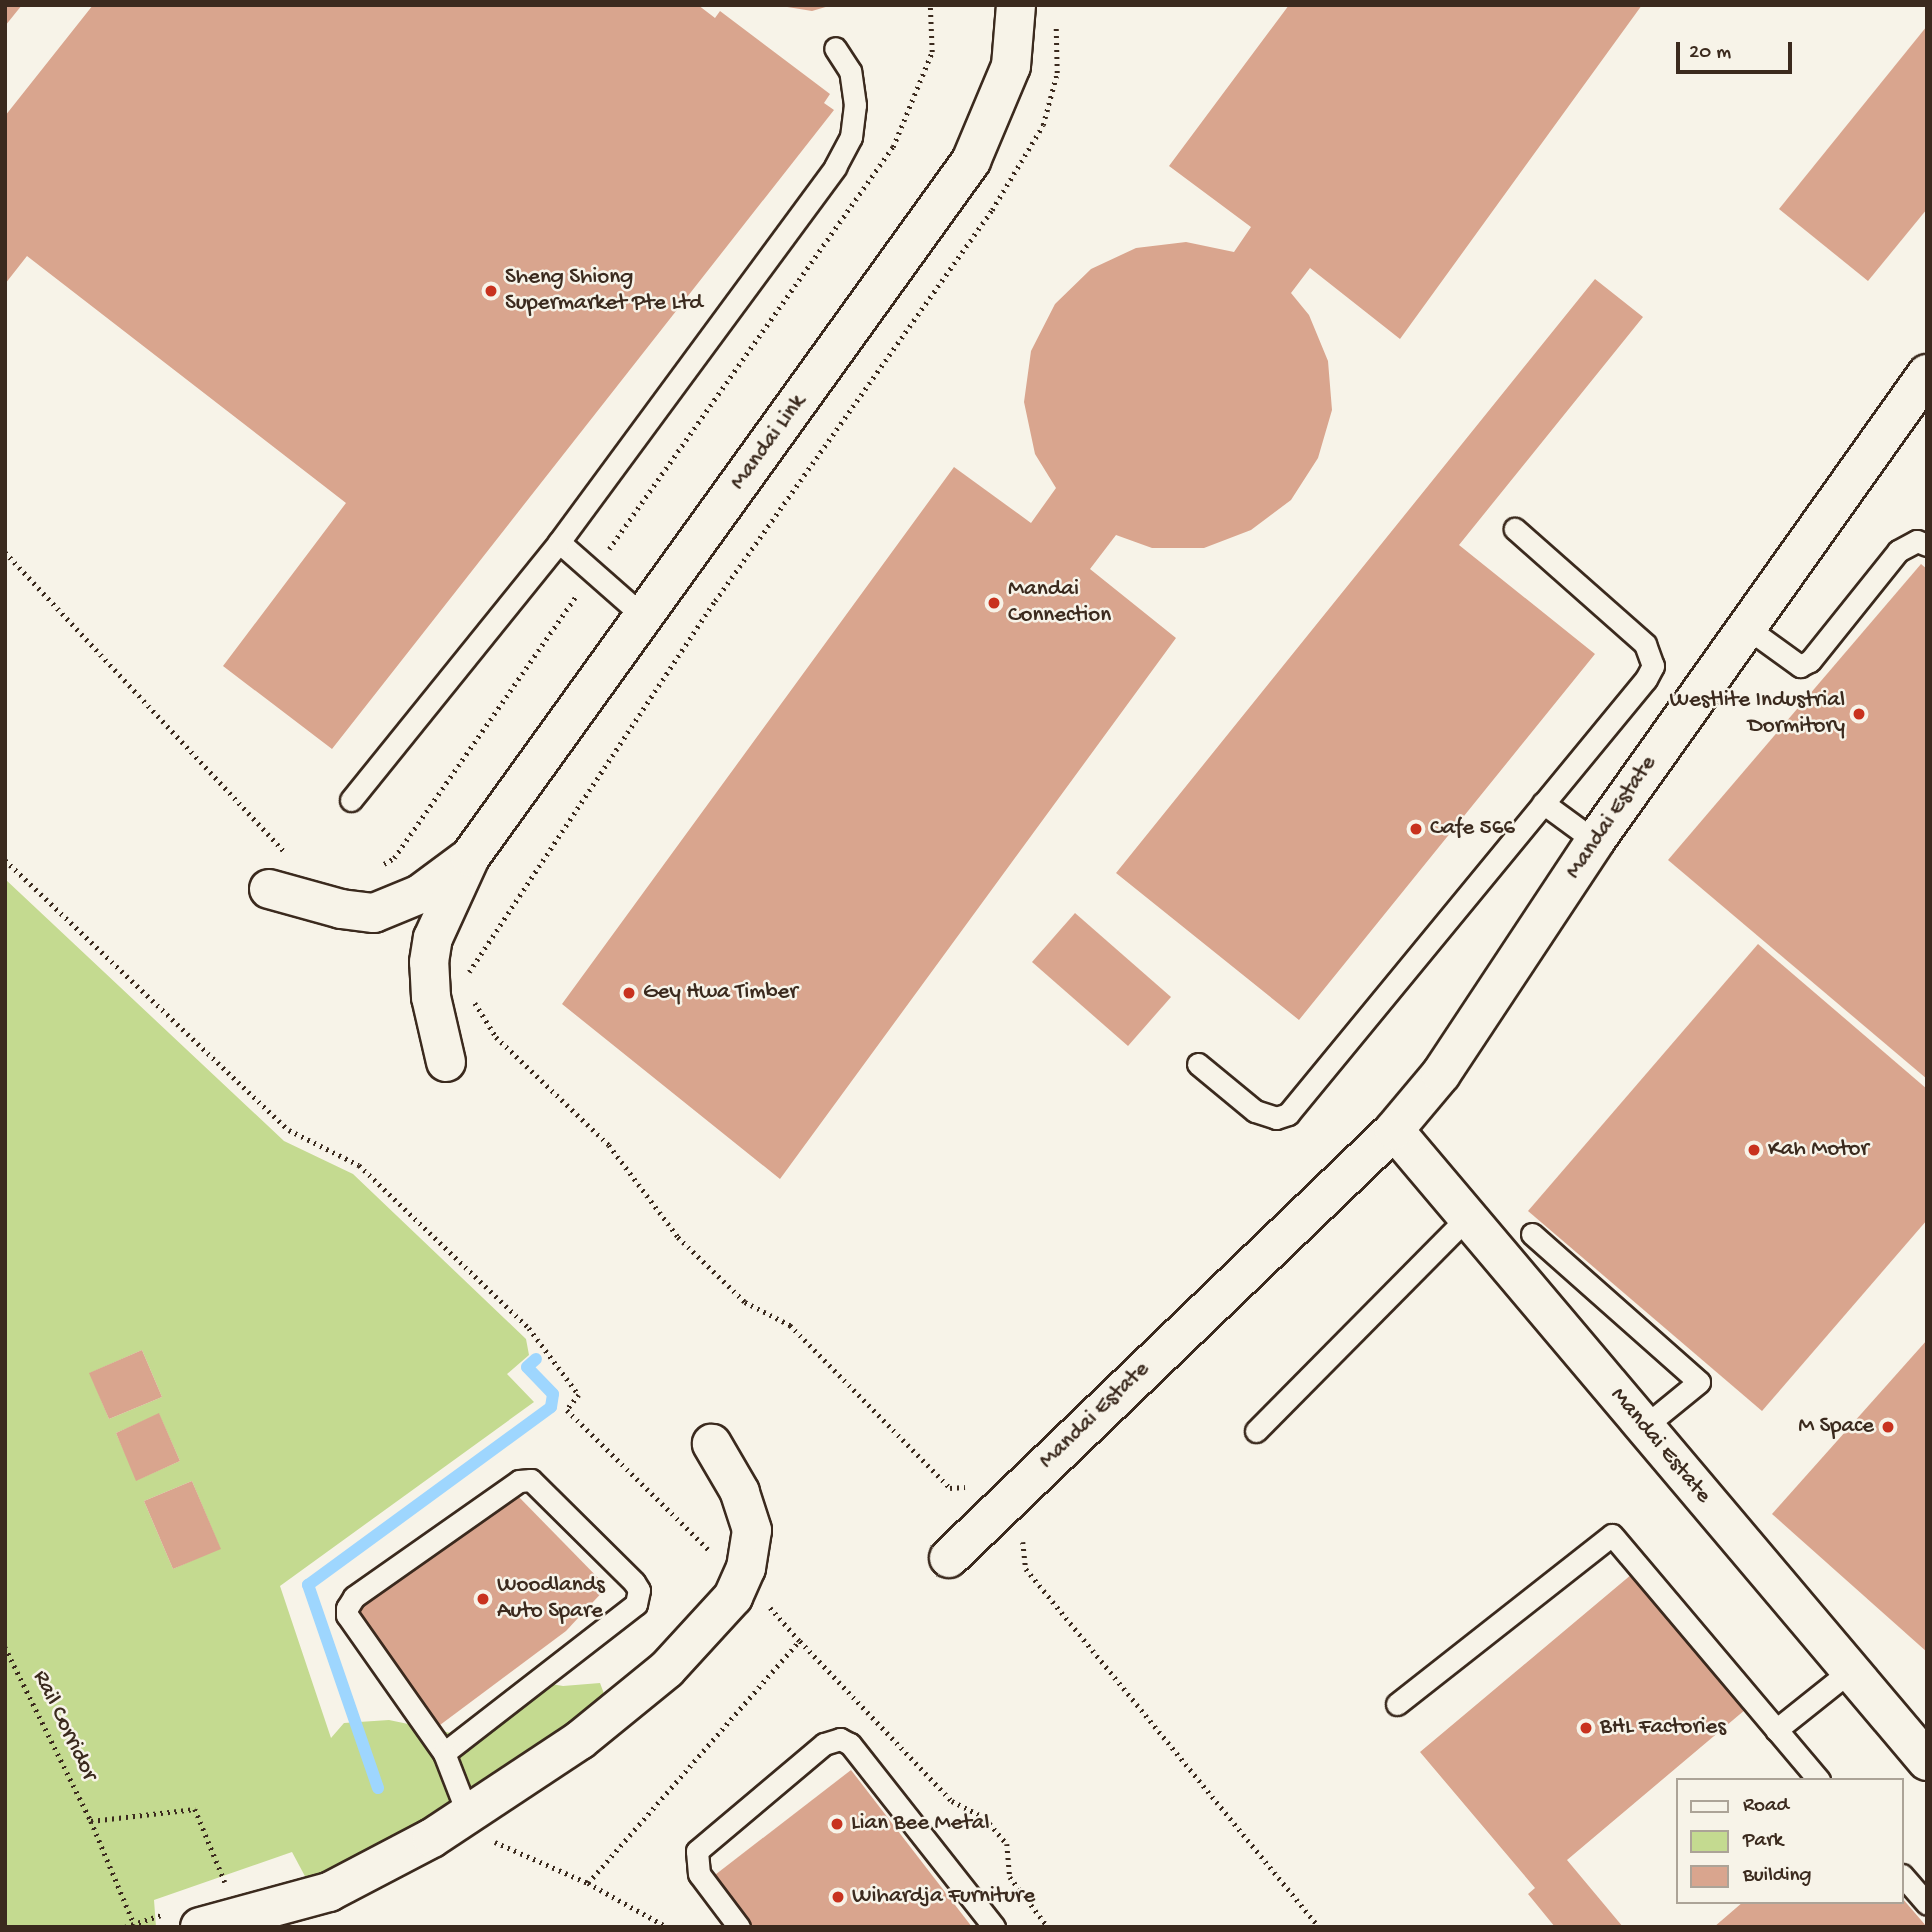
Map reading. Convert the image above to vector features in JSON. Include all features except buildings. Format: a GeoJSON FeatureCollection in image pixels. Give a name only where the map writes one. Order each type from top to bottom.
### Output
{"type":"FeatureCollection","features":[{"type":"Feature","properties":{"kind":"street","name":"Mandai Link"},"geometry":{"type":"LineString","coordinates":[[446,1062],[431,997],[429,962],[433,938],[470,857],[971,160],[1011,66],[1016,5]]}},
{"type":"Feature","properties":{"kind":"street","name":"Mandai Estate"},"geometry":{"type":"LineString","coordinates":[[949,1558],[1394,1130],[1479,1019],[1594,841],[1746,627],[1915,415],[1927,374]]}},
{"type":"Feature","properties":{"kind":"street","name":"Mandai Link"},"geometry":{"type":"LineString","coordinates":[[283,876],[341,909],[374,912],[420,894],[470,857]]}},
{"type":"Feature","properties":{"kind":"street","name":"Mandai Estate"},"geometry":{"type":"LineString","coordinates":[[1394,1130],[1927,1761]]}},
{"type":"Feature","properties":{"kind":"street"},"geometry":{"type":"LineString","coordinates":[[200,1927],[329,1892],[362,1878],[468,1815],[580,1740],[667,1669],[733,1597],[746,1568],[752,1530],[750,1513],[712,1444]]}},
{"type":"Feature","properties":{"kind":"lane"},"geometry":{"type":"LineString","coordinates":[[351,800],[559,542],[835,166],[851,137],[855,105],[850,72],[835,48]]}},
{"type":"Feature","properties":{"kind":"lane"},"geometry":{"type":"LineString","coordinates":[[1198,1064],[1255,1111],[1276,1118],[1288,1114],[1653,666],[1645,645],[1515,529]]}},
{"type":"Feature","properties":{"kind":"lane"},"geometry":{"type":"LineString","coordinates":[[1746,627],[1800,666],[1810,661],[1898,551],[1917,541],[1927,545]]}},
{"type":"Feature","properties":{"kind":"lane"},"geometry":{"type":"LineString","coordinates":[[559,542],[644,617]]}},
{"type":"Feature","properties":{"kind":"lane"},"geometry":{"type":"LineString","coordinates":[[1544,803],[1594,841]]}},
{"type":"Feature","properties":{"kind":"lane"},"geometry":{"type":"LineString","coordinates":[[1256,1431],[1469,1216]]}},
{"type":"Feature","properties":{"kind":"lane"},"geometry":{"type":"LineString","coordinates":[[1532,1234],[1699,1382],[1644,1427]]}},
{"type":"Feature","properties":{"kind":"lane"},"geometry":{"type":"LineString","coordinates":[[444,1753],[636,1604],[639,1596],[634,1582],[531,1480],[519,1481],[354,1597],[346,1608],[444,1753],[468,1815]]}},
{"type":"Feature","properties":{"kind":"lane"},"geometry":{"type":"LineString","coordinates":[[1397,1704],[1612,1535],[1620,1539],[1817,1778]]}},
{"type":"Feature","properties":{"kind":"lane"},"geometry":{"type":"LineString","coordinates":[[1776,1730],[1850,1671]]}},
{"type":"Feature","properties":{"kind":"lane"},"geometry":{"type":"LineString","coordinates":[[739,1927],[699,1874],[698,1852],[824,1744],[841,1739],[850,1744],[994,1927]]}},
{"type":"Feature","properties":{"kind":"lane"},"geometry":{"type":"LineString","coordinates":[[1904,1877],[1927,1904]]}},
{"type":"Feature","properties":{"kind":"path"},"geometry":{"type":"LineString","coordinates":[[377,869],[394,858],[893,147],[932,52],[930,5]]}},
{"type":"Feature","properties":{"kind":"path"},"geometry":{"type":"LineString","coordinates":[[461,984],[715,601],[992,210],[1043,125],[1057,73],[1056,19]]}},
{"type":"Feature","properties":{"kind":"path"},"geometry":{"type":"LineString","coordinates":[[5,552],[283,876]]}},
{"type":"Feature","properties":{"kind":"path"},"geometry":{"type":"LineString","coordinates":[[5,860],[289,1130],[359,1165],[529,1328],[579,1395],[567,1410],[717,1559],[746,1568]]}},
{"type":"Feature","properties":{"kind":"path"},"geometry":{"type":"LineString","coordinates":[[469,995],[496,1037],[609,1145],[678,1237],[735,1293],[790,1325],[950,1488],[976,1486],[1000,1509],[1022,1536],[1026,1569],[1319,1927]]}},
{"type":"Feature","properties":{"kind":"path"},"geometry":{"type":"LineString","coordinates":[[764,1602],[952,1801],[985,1818],[1007,1844],[1010,1877],[1048,1927]]}},
{"type":"Feature","properties":{"kind":"path"},"geometry":{"type":"LineString","coordinates":[[588,1883],[799,1641]]}},
{"type":"Feature","properties":{"kind":"path","name":"Rail Corridor"},"geometry":{"type":"LineString","coordinates":[[5,1647],[91,1821],[134,1924]]}},
{"type":"Feature","properties":{"kind":"path"},"geometry":{"type":"LineString","coordinates":[[91,1821],[195,1809],[229,1893]]}},
{"type":"Feature","properties":{"kind":"path"},"geometry":{"type":"LineString","coordinates":[[468,1815],[484,1837],[588,1883],[667,1927]]}},
{"type":"Feature","properties":{"kind":"green space"},"geometry":{"type":"Polygon","coordinates":[[[5,879],[284,1141],[353,1174],[526,1339],[529,1355],[507,1374],[534,1402],[280,1586],[331,1738],[344,1723],[389,1720],[456,1734],[528,1680],[563,1686],[600,1683],[606,1699],[444,1813],[307,1880],[292,1852],[154,1900],[156,1927],[5,1927],[5,879]],[[142,1350],[90,1373],[109,1419],[162,1397],[142,1350]],[[159,1414],[116,1433],[137,1480],[180,1461],[159,1414]],[[192,1481],[144,1501],[173,1569],[220,1548],[192,1481]]]}},
{"type":"Feature","properties":{"kind":"waterway"},"geometry":{"type":"LineString","coordinates":[[378,1788],[308,1585],[551,1407],[553,1394],[527,1367],[536,1359]]}},
{"type":"Feature","properties":{"kind":"place","name":"Sheng Shiong Supermarket Pte Ltd"},"geometry":{"type":"Point","coordinates":[491,291]}},
{"type":"Feature","properties":{"kind":"place","name":"Mandai Connection"},"geometry":{"type":"Point","coordinates":[994,603]}},
{"type":"Feature","properties":{"kind":"place","name":"Westlite Industrial Dormitory"},"geometry":{"type":"Point","coordinates":[1859,714]}},
{"type":"Feature","properties":{"kind":"place","name":"Cafe 566"},"geometry":{"type":"Point","coordinates":[1416,829]}},
{"type":"Feature","properties":{"kind":"place","name":"Gey Hwa Timber"},"geometry":{"type":"Point","coordinates":[629,993]}},
{"type":"Feature","properties":{"kind":"place","name":"Kah Motor"},"geometry":{"type":"Point","coordinates":[1754,1150]}},
{"type":"Feature","properties":{"kind":"place","name":"M Space"},"geometry":{"type":"Point","coordinates":[1888,1427]}},
{"type":"Feature","properties":{"kind":"place","name":"Woodlands Auto Spare"},"geometry":{"type":"Point","coordinates":[483,1599]}},
{"type":"Feature","properties":{"kind":"place","name":"BHL Factories"},"geometry":{"type":"Point","coordinates":[1586,1728]}},
{"type":"Feature","properties":{"kind":"place","name":"Lian Bee Metal"},"geometry":{"type":"Point","coordinates":[837,1824]}},
{"type":"Feature","properties":{"kind":"place","name":"Wihardja Furniture"},"geometry":{"type":"Point","coordinates":[838,1897]}}]}
